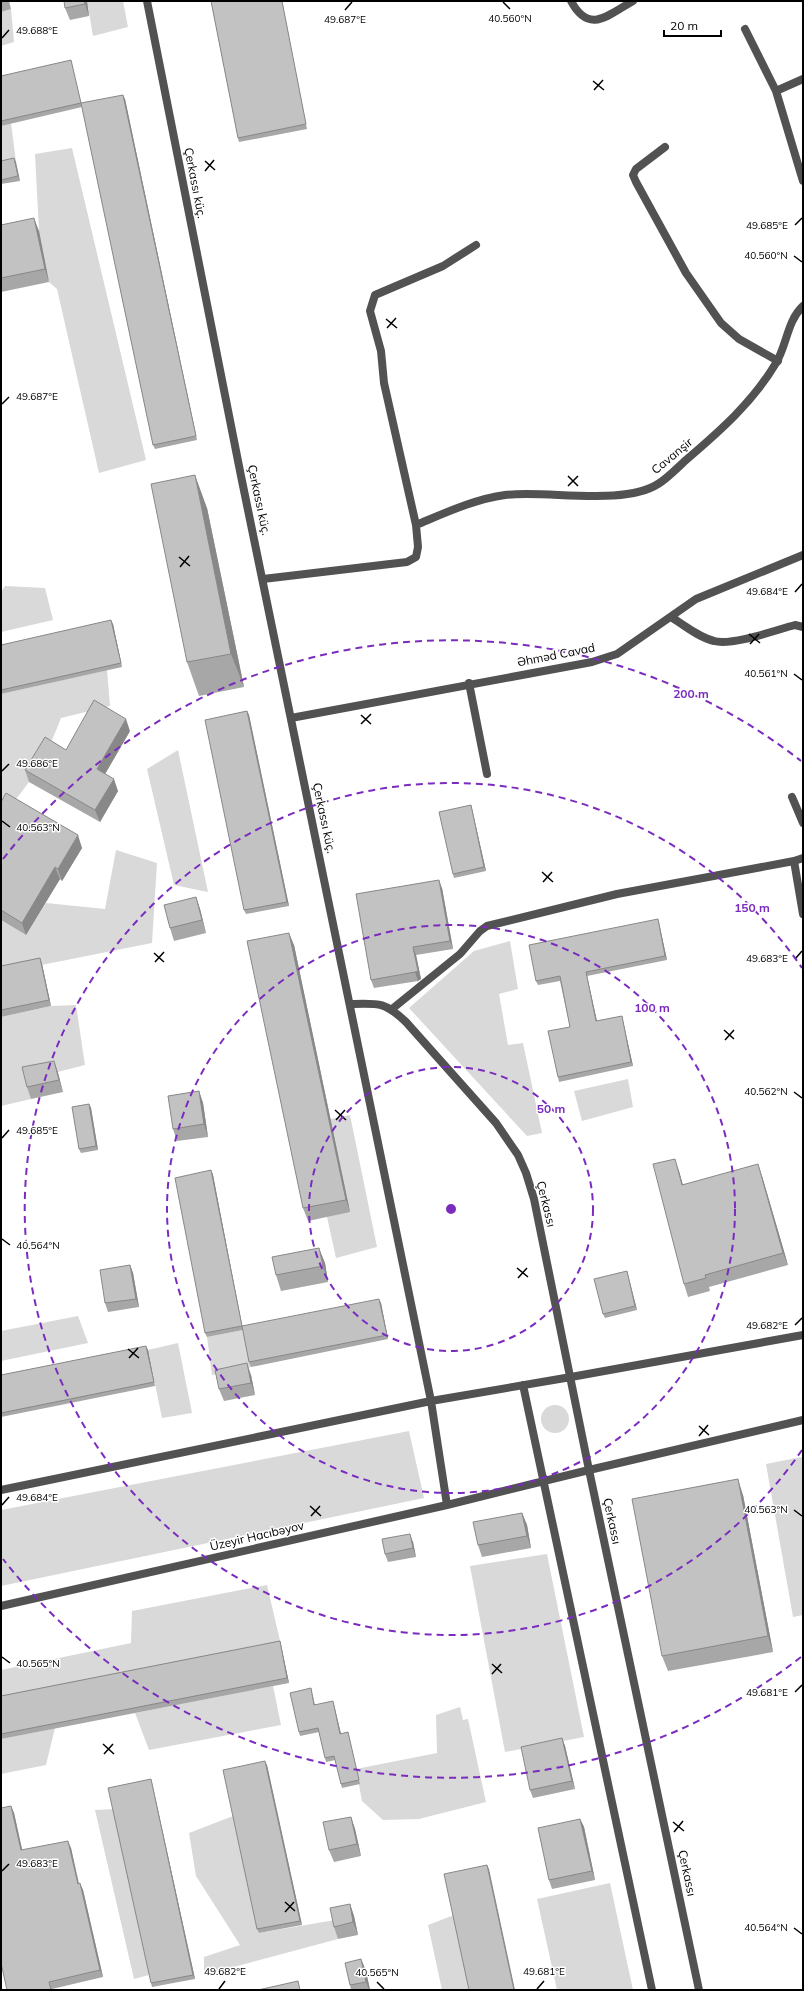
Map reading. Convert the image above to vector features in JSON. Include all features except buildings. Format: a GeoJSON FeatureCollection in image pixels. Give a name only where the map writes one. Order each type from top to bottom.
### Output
{"type":"FeatureCollection","features":[{"type":"Feature","properties":{"kind":"street","name":"Çerkassı küç."},"geometry":{"type":"LineString","coordinates":[[147,1],[291,718],[351,1004]]}},
{"type":"Feature","properties":{"kind":"street"},"geometry":{"type":"LineString","coordinates":[[571,1],[577,12],[588,20],[599,20],[633,1]]}},
{"type":"Feature","properties":{"kind":"street"},"geometry":{"type":"LineString","coordinates":[[745,29],[776,91],[803,181]]}},
{"type":"Feature","properties":{"kind":"street"},"geometry":{"type":"LineString","coordinates":[[776,91],[803,79]]}},
{"type":"Feature","properties":{"kind":"street"},"geometry":{"type":"LineString","coordinates":[[665,147],[636,168],[633,175],[636,182],[686,273],[721,323],[739,339],[778,361]]}},
{"type":"Feature","properties":{"kind":"street"},"geometry":{"type":"LineString","coordinates":[[263,579],[407,562],[416,557],[418,547],[416,525],[384,384],[381,351],[370,311],[375,295],[443,266],[476,245]]}},
{"type":"Feature","properties":{"kind":"street","name":"Cavanşir"},"geometry":{"type":"LineString","coordinates":[[416,525],[454,509],[504,495],[586,496],[627,494],[642,491],[658,484],[725,427],[764,384],[778,361],[792,321],[803,306]]}},
{"type":"Feature","properties":{"kind":"street","name":"Əhməd Cavad"},"geometry":{"type":"LineString","coordinates":[[291,718],[469,683],[592,662],[617,654],[696,599],[803,555]]}},
{"type":"Feature","properties":{"kind":"street"},"geometry":{"type":"LineString","coordinates":[[671,617],[713,641],[726,643],[795,625],[803,627]]}},
{"type":"Feature","properties":{"kind":"street"},"geometry":{"type":"LineString","coordinates":[[469,683],[487,774]]}},
{"type":"Feature","properties":{"kind":"street"},"geometry":{"type":"LineString","coordinates":[[792,797],[803,823]]}},
{"type":"Feature","properties":{"kind":"street"},"geometry":{"type":"LineString","coordinates":[[447,1505],[431,1401],[351,1004],[378,1003],[392,1009],[460,954],[480,931],[487,926],[616,894],[794,861],[803,858]]}},
{"type":"Feature","properties":{"kind":"street"},"geometry":{"type":"LineString","coordinates":[[794,861],[803,914]]}},
{"type":"Feature","properties":{"kind":"street","name":"Çerkassı"},"geometry":{"type":"LineString","coordinates":[[392,1009],[496,1124],[518,1156],[526,1173],[534,1199],[589,1470],[700,1990]]}},
{"type":"Feature","properties":{"kind":"street"},"geometry":{"type":"LineString","coordinates":[[1,1490],[431,1401],[803,1336]]}},
{"type":"Feature","properties":{"kind":"street"},"geometry":{"type":"LineString","coordinates":[[523,1385],[652,1990]]}},
{"type":"Feature","properties":{"kind":"street","name":"Üzeyir Hacıbəyov"},"geometry":{"type":"LineString","coordinates":[[1,1606],[543,1483],[589,1470],[803,1420]]}},
{"type":"Feature","properties":{"kind":"shaded area"},"geometry":{"type":"Polygon","coordinates":[[[87,1],[123,1],[128,27],[93,36],[87,1]]]}},
{"type":"Feature","properties":{"kind":"shaded area"},"geometry":{"type":"Polygon","coordinates":[[[11,9],[14,42],[1,46],[1,12],[11,9]]]}},
{"type":"Feature","properties":{"kind":"shaded area"},"geometry":{"type":"Polygon","coordinates":[[[11,123],[16,162],[1,165],[1,126],[11,123]]]}},
{"type":"Feature","properties":{"kind":"shaded area"},"geometry":{"type":"Polygon","coordinates":[[[72,148],[146,460],[99,473],[57,289],[49,282],[39,231],[35,154],[72,148]]]}},
{"type":"Feature","properties":{"kind":"shaded area"},"geometry":{"type":"Polygon","coordinates":[[[5,586],[45,588],[53,620],[1,632],[1,592],[5,586]]]}},
{"type":"Feature","properties":{"kind":"shaded area"},"geometry":{"type":"Polygon","coordinates":[[[107,670],[110,706],[61,718],[44,758],[37,770],[21,793],[1,815],[1,694],[107,670]]]}},
{"type":"Feature","properties":{"kind":"shaded area"},"geometry":{"type":"Polygon","coordinates":[[[178,750],[208,892],[174,885],[147,769],[178,750]]]}},
{"type":"Feature","properties":{"kind":"shaded area"},"geometry":{"type":"Polygon","coordinates":[[[116,850],[157,863],[152,943],[1,973],[1,920],[26,935],[46,903],[105,909],[116,850]]]}},
{"type":"Feature","properties":{"kind":"shaded area"},"geometry":{"type":"Polygon","coordinates":[[[510,941],[518,989],[499,994],[508,1045],[523,1043],[542,1133],[527,1136],[409,1008],[474,951],[510,941]]]}},
{"type":"Feature","properties":{"kind":"shaded area"},"geometry":{"type":"Polygon","coordinates":[[[76,1005],[85,1065],[26,1080],[31,1099],[1,1106],[1,1017],[51,1006],[76,1005]]]}},
{"type":"Feature","properties":{"kind":"shaded area"},"geometry":{"type":"Polygon","coordinates":[[[628,1079],[633,1107],[582,1121],[574,1091],[628,1079]]]}},
{"type":"Feature","properties":{"kind":"shaded area"},"geometry":{"type":"Polygon","coordinates":[[[350,1115],[377,1247],[336,1258],[327,1217],[331,1119],[350,1115]]]}},
{"type":"Feature","properties":{"kind":"shaded area"},"geometry":{"type":"Polygon","coordinates":[[[78,1316],[88,1343],[1,1361],[1,1331],[78,1316]]]}},
{"type":"Feature","properties":{"kind":"shaded area"},"geometry":{"type":"Polygon","coordinates":[[[243,1330],[251,1367],[212,1375],[207,1337],[243,1330]]]}},
{"type":"Feature","properties":{"kind":"shaded area"},"geometry":{"type":"Polygon","coordinates":[[[178,1343],[192,1413],[162,1418],[148,1350],[178,1343]]]}},
{"type":"Feature","properties":{"kind":"shaded area"},"geometry":{"type":"Polygon","coordinates":[[[555,1405],[565,1409],[569,1419],[565,1429],[555,1433],[545,1429],[541,1419],[545,1409],[555,1405]]]}},
{"type":"Feature","properties":{"kind":"shaded area"},"geometry":{"type":"Polygon","coordinates":[[[409,1431],[424,1498],[1,1586],[1,1510],[409,1431]]]}},
{"type":"Feature","properties":{"kind":"shaded area"},"geometry":{"type":"Polygon","coordinates":[[[801,1457],[803,1458],[803,1615],[793,1617],[766,1464],[801,1457]]]}},
{"type":"Feature","properties":{"kind":"shaded area"},"geometry":{"type":"Polygon","coordinates":[[[547,1554],[584,1737],[505,1752],[470,1566],[547,1554]]]}},
{"type":"Feature","properties":{"kind":"shaded area"},"geometry":{"type":"Polygon","coordinates":[[[267,1585],[281,1645],[1,1700],[1,1670],[131,1643],[132,1611],[267,1585]]]}},
{"type":"Feature","properties":{"kind":"shaded area"},"geometry":{"type":"Polygon","coordinates":[[[273,1686],[281,1725],[149,1750],[135,1713],[273,1686]]]}},
{"type":"Feature","properties":{"kind":"shaded area"},"geometry":{"type":"Polygon","coordinates":[[[460,1707],[463,1720],[468,1719],[486,1802],[419,1819],[383,1820],[362,1801],[356,1769],[437,1753],[436,1715],[460,1707]]]}},
{"type":"Feature","properties":{"kind":"shaded area"},"geometry":{"type":"Polygon","coordinates":[[[55,1728],[46,1765],[1,1774],[1,1739],[55,1728]]]}},
{"type":"Feature","properties":{"kind":"shaded area"},"geometry":{"type":"Polygon","coordinates":[[[114,1809],[149,1975],[134,1979],[95,1810],[114,1809]]]}},
{"type":"Feature","properties":{"kind":"shaded area"},"geometry":{"type":"Polygon","coordinates":[[[233,1816],[259,1933],[335,1920],[338,1939],[204,1975],[204,1957],[240,1945],[196,1876],[189,1833],[233,1816]]]}},
{"type":"Feature","properties":{"kind":"shaded area"},"geometry":{"type":"Polygon","coordinates":[[[610,1883],[633,1990],[557,1990],[537,1899],[610,1883]]]}},
{"type":"Feature","properties":{"kind":"shaded area"},"geometry":{"type":"Polygon","coordinates":[[[454,1915],[470,1990],[442,1990],[428,1925],[454,1915]]]}}]}
